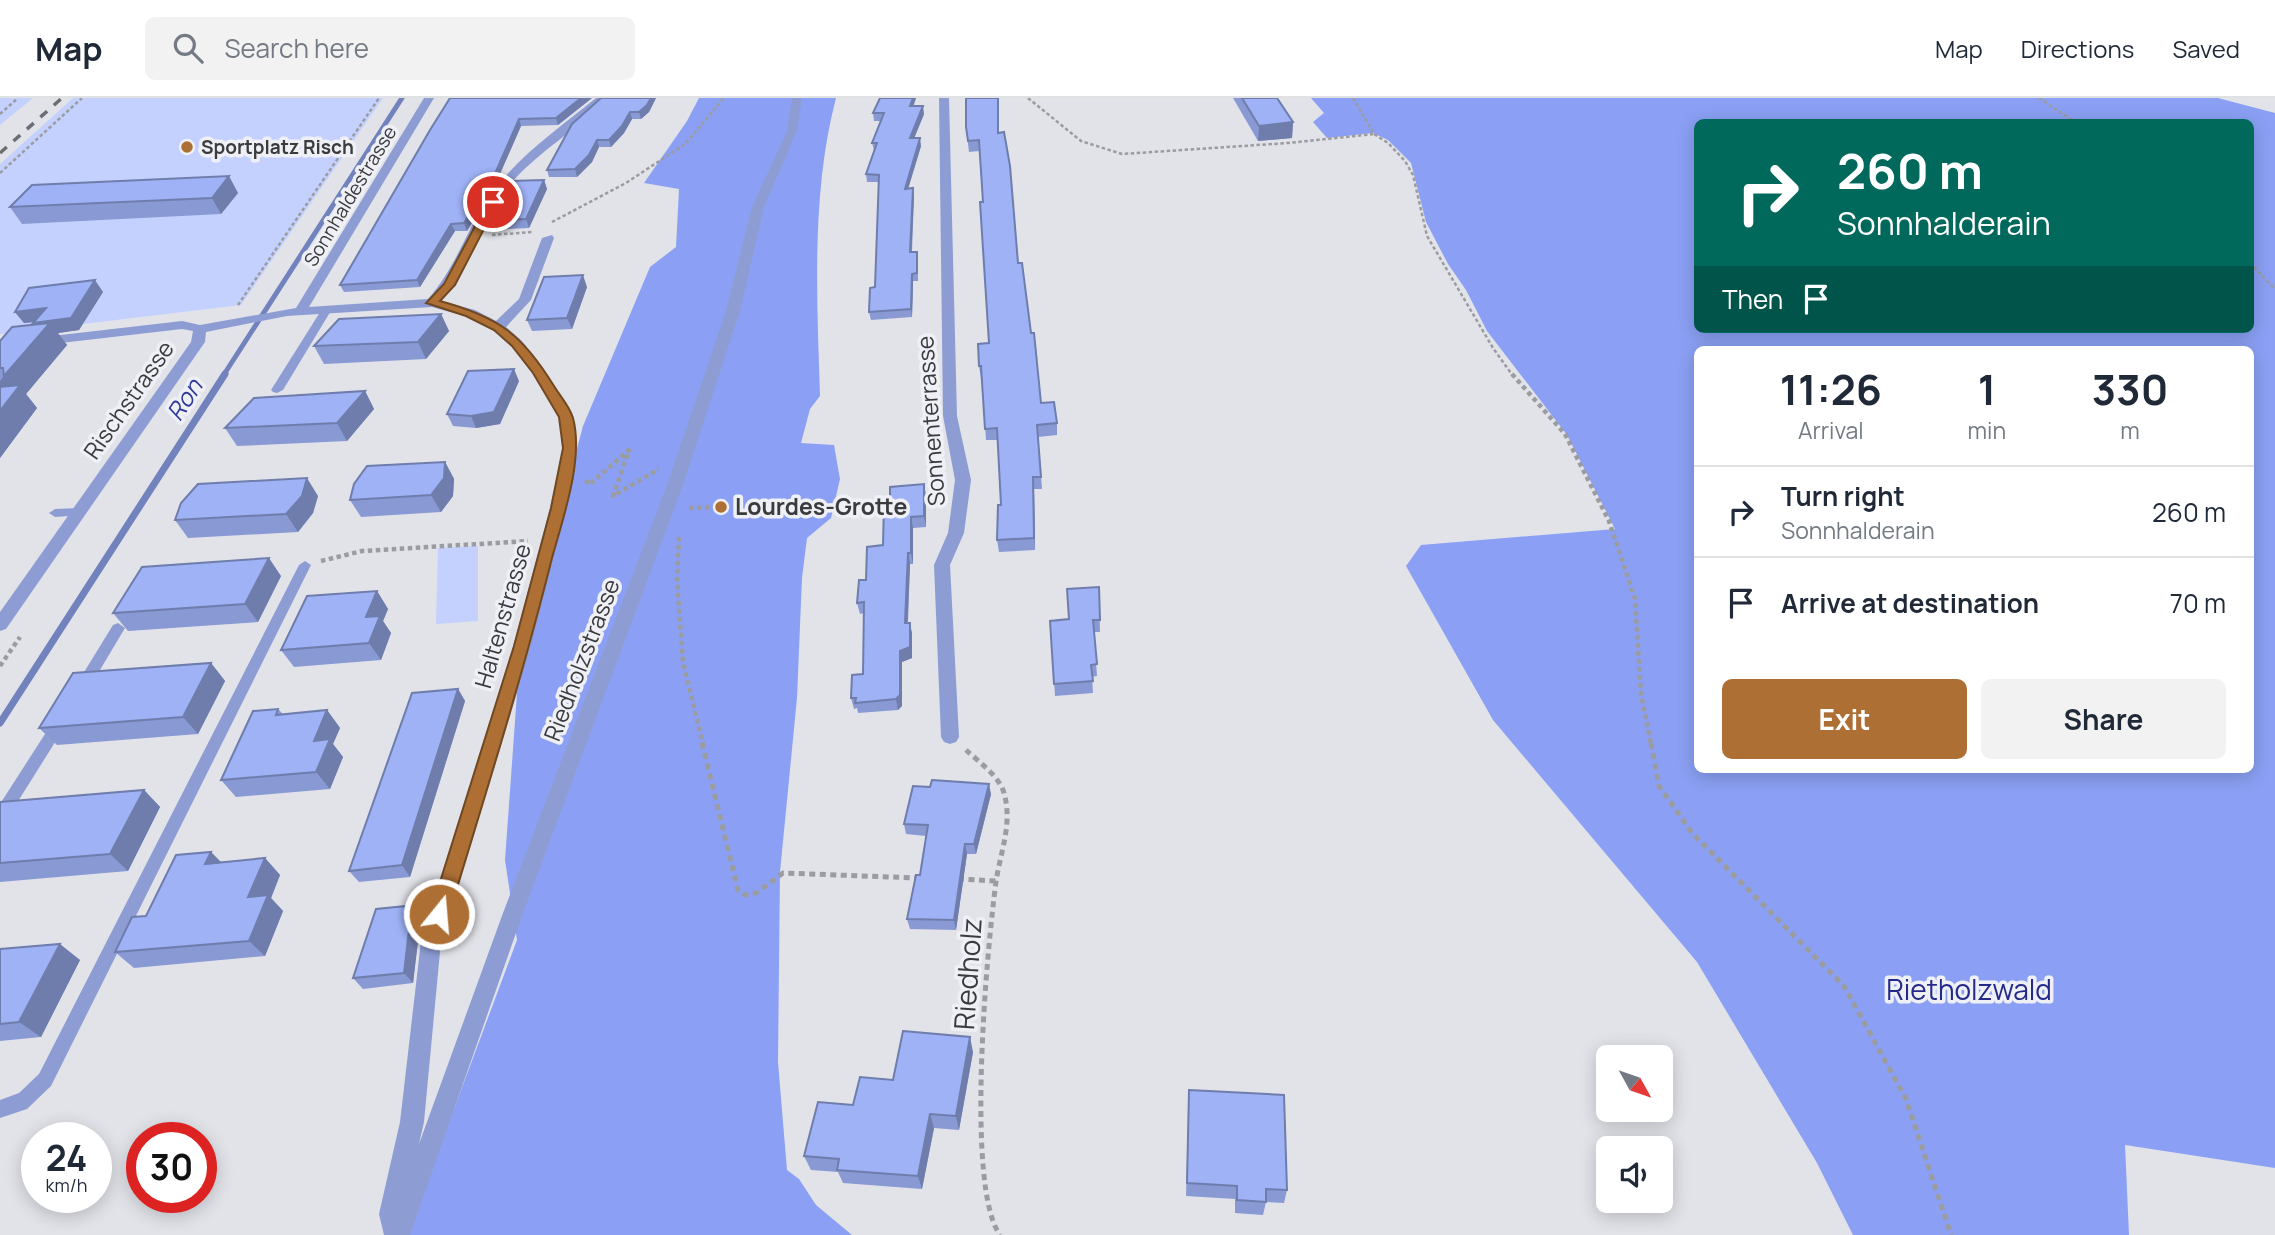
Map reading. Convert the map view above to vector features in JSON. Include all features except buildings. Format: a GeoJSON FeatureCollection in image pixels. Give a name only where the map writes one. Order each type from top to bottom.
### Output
{"type":"FeatureCollection","features":[{"type":"Feature","properties":{"kind":"street","name":"Sonnhaldestrasse"},"geometry":{"type":"LineString","coordinates":[[293,311],[429,98]]}},
{"type":"Feature","properties":{"kind":"street"},"geometry":{"type":"LineString","coordinates":[[432,303],[449,285],[501,188],[602,98]]}},
{"type":"Feature","properties":{"kind":"street","name":"Riedholzstrasse"},"geometry":{"type":"LineString","coordinates":[[397,1235],[513,913],[670,496],[733,311],[758,207],[792,131],[797,98]]}},
{"type":"Feature","properties":{"kind":"street","name":"Sonnenterrasse"},"geometry":{"type":"LineString","coordinates":[[944,98],[950,416],[963,480],[956,533],[942,565],[950,737]]}},
{"type":"Feature","properties":{"kind":"street"},"geometry":{"type":"LineString","coordinates":[[498,327],[525,300],[547,232]]}},
{"type":"Feature","properties":{"kind":"street","name":"Haltenstrasse"},"geometry":{"type":"LineString","coordinates":[[200,329],[237,315],[432,303],[470,313],[498,327],[517,344],[538,371],[566,417],[570,448],[550,540],[522,646],[431,941],[412,1122],[391,1214],[397,1235]]}},
{"type":"Feature","properties":{"kind":"street","name":"Rischstrasse"},"geometry":{"type":"LineString","coordinates":[[0,346],[182,325],[200,329],[198,342],[0,625]]}},
{"type":"Feature","properties":{"kind":"lane"},"geometry":{"type":"LineString","coordinates":[[277,390],[327,309]]}},
{"type":"Feature","properties":{"kind":"lane"},"geometry":{"type":"LineString","coordinates":[[55,513],[79,512]]}},
{"type":"Feature","properties":{"kind":"lane"},"geometry":{"type":"LineString","coordinates":[[0,1109],[13,1108],[30,1097],[45,1080],[304,565]]}},
{"type":"Feature","properties":{"kind":"lane"},"geometry":{"type":"LineString","coordinates":[[0,817],[118,628]]}},
{"type":"Feature","properties":{"kind":"path"},"geometry":{"type":"LineString","coordinates":[[0,114],[19,98]]}},
{"type":"Feature","properties":{"kind":"path"},"geometry":{"type":"LineString","coordinates":[[0,173],[82,98]]}},
{"type":"Feature","properties":{"kind":"path"},"geometry":{"type":"LineString","coordinates":[[237,315],[379,98]]}},
{"type":"Feature","properties":{"kind":"path"},"geometry":{"type":"LineString","coordinates":[[547,232],[685,144],[724,98]]}},
{"type":"Feature","properties":{"kind":"path"},"geometry":{"type":"LineString","coordinates":[[1028,98],[1071,137],[1096,149],[1122,154],[1374,134]]}},
{"type":"Feature","properties":{"kind":"path"},"geometry":{"type":"LineString","coordinates":[[1353,98],[1374,134],[1388,143],[1405,161],[1413,175],[1419,214],[1427,236],[1493,348],[1524,390],[1565,434],[1609,521],[1635,599],[1641,694],[1659,786],[1692,833],[1844,986],[1906,1099],[1951,1235]]}},
{"type":"Feature","properties":{"kind":"path"},"geometry":{"type":"LineString","coordinates":[[2039,98],[2070,119]]}},
{"type":"Feature","properties":{"kind":"path"},"geometry":{"type":"LineString","coordinates":[[474,237],[533,232]]}},
{"type":"Feature","properties":{"kind":"path"},"geometry":{"type":"LineString","coordinates":[[2254,267],[2275,289]]}},
{"type":"Feature","properties":{"kind":"path"},"geometry":{"type":"LineString","coordinates":[[570,448],[589,485],[629,450],[613,496],[658,467],[670,496],[681,508],[721,507]]}},
{"type":"Feature","properties":{"kind":"path"},"geometry":{"type":"LineString","coordinates":[[680,532],[677,579],[683,662],[738,890],[745,895],[756,893],[783,873],[930,878]]}},
{"type":"Feature","properties":{"kind":"path"},"geometry":{"type":"LineString","coordinates":[[304,565],[362,551],[550,540]]}},
{"type":"Feature","properties":{"kind":"path","name":"Riedholz"},"geometry":{"type":"LineString","coordinates":[[950,737],[982,764],[1004,791],[1009,822],[996,881],[987,976],[979,1150],[992,1224],[1000,1235]]}},
{"type":"Feature","properties":{"kind":"path"},"geometry":{"type":"LineString","coordinates":[[956,879],[996,881]]}},
{"type":"Feature","properties":{"kind":"shaded area"},"geometry":{"type":"Polygon","coordinates":[[[0,98],[33,98],[0,125],[0,98]]]}},
{"type":"Feature","properties":{"kind":"shaded area"},"geometry":{"type":"Polygon","coordinates":[[[73,98],[383,98],[241,305],[0,334],[0,164],[73,98]]]}},
{"type":"Feature","properties":{"kind":"shaded area"},"geometry":{"type":"Polygon","coordinates":[[[478,546],[478,621],[436,624],[438,548],[478,546]]]}},
{"type":"Feature","properties":{"kind":"green space"},"geometry":{"type":"Polygon","coordinates":[[[699,98],[836,98],[828,134],[819,208],[817,284],[820,396],[810,409],[801,443],[834,445],[840,479],[831,518],[807,538],[802,578],[797,698],[780,872],[778,1062],[787,1170],[799,1179],[816,1205],[852,1235],[407,1235],[517,940],[505,860],[519,666],[583,426],[650,267],[676,247],[679,189],[644,183],[687,121],[699,98]]]}},
{"type":"Feature","properties":{"kind":"green space","name":"Rietholzwald"},"geometry":{"type":"Polygon","coordinates":[[[1311,98],[2218,98],[2275,113],[2275,1168],[2125,1145],[2129,1235],[1853,1235],[1817,1163],[1697,962],[1493,720],[1406,566],[1421,545],[1615,529],[1567,435],[1487,331],[1466,290],[1448,264],[1426,222],[1411,163],[1388,140],[1373,133],[1327,138],[1313,122],[1324,113],[1311,98]]]}},
{"type":"Feature","properties":{"kind":"waterway","name":"Ron"},"geometry":{"type":"LineString","coordinates":[[223,376],[402,98]]}},
{"type":"Feature","properties":{"kind":"waterway","name":"Ron"},"geometry":{"type":"LineString","coordinates":[[0,723],[225,374]]}},
{"type":"Feature","properties":{"kind":"railway"},"geometry":{"type":"LineString","coordinates":[[0,153],[62,98]]}},
{"type":"Feature","properties":{"kind":"place","name":"Sportplatz Risch"},"geometry":{"type":"Point","coordinates":[187,147]}},
{"type":"Feature","properties":{"kind":"place","name":"Lourdes-Grotte"},"geometry":{"type":"Point","coordinates":[721,507]}},
{"type":"Feature","properties":{"kind":"route"},"geometry":{"type":"LineString","coordinates":[[439,914],[522,646],[558,508],[570,448],[566,417],[538,371],[517,344],[498,327],[470,313],[432,303],[449,285],[493,202]]}}]}
